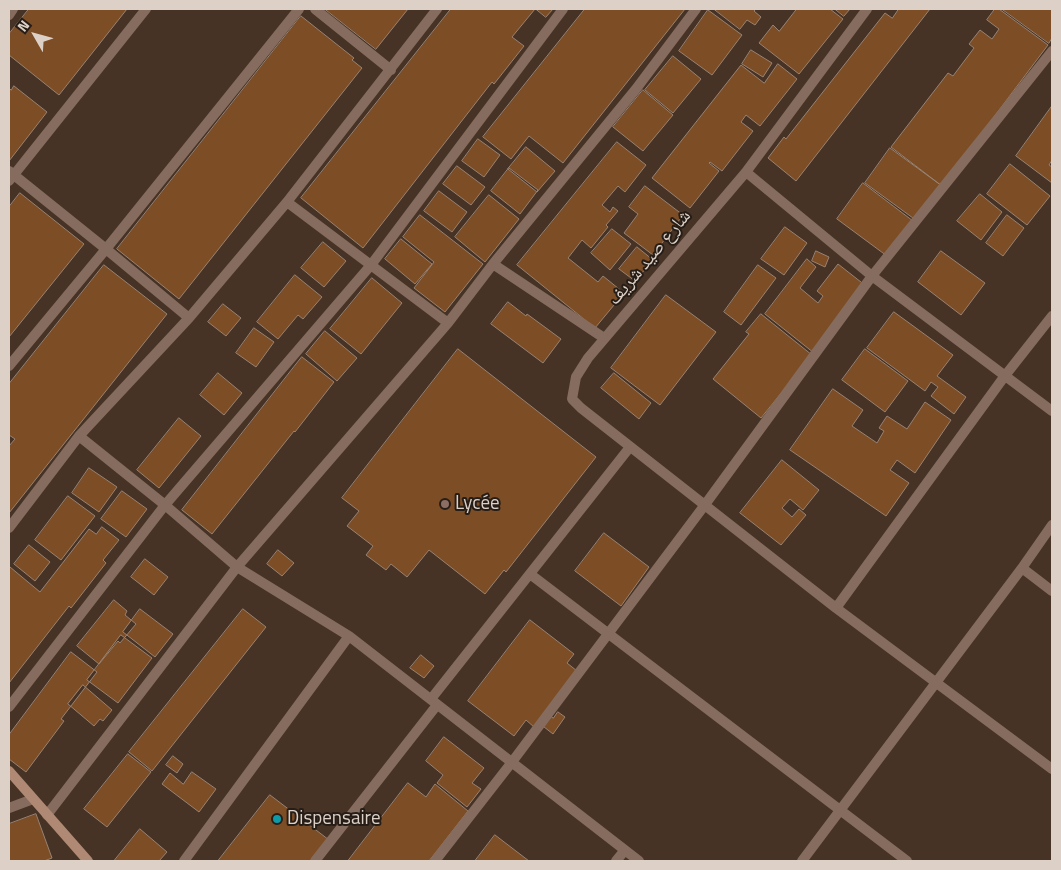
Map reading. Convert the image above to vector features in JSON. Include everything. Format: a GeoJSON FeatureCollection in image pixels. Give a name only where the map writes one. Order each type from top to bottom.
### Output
{"type":"FeatureCollection","features":[{"type":"Feature","properties":{"kind":"street"},"geometry":{"type":"LineString","coordinates":[[9,15],[14,9]]}},
{"type":"Feature","properties":{"kind":"street"},"geometry":{"type":"LineString","coordinates":[[146,9],[11,175],[106,249],[189,318]]}},
{"type":"Feature","properties":{"kind":"street"},"geometry":{"type":"LineString","coordinates":[[9,366],[106,249],[299,9]]}},
{"type":"Feature","properties":{"kind":"street"},"geometry":{"type":"LineString","coordinates":[[315,9],[391,70]]}},
{"type":"Feature","properties":{"kind":"street"},"geometry":{"type":"LineString","coordinates":[[9,528],[79,436],[189,318],[287,202],[437,9]]}},
{"type":"Feature","properties":{"kind":"street"},"geometry":{"type":"LineString","coordinates":[[9,708],[166,505],[372,265],[563,9]]}},
{"type":"Feature","properties":{"kind":"street"},"geometry":{"type":"LineString","coordinates":[[47,815],[237,567],[448,323],[493,264],[636,89],[696,9]]}},
{"type":"Feature","properties":{"kind":"street","name":"شارع صيد شريف"},"geometry":{"type":"LineString","coordinates":[[867,9],[746,172],[604,338],[576,377],[572,398],[581,408],[704,506],[836,608],[1052,769]]}},
{"type":"Feature","properties":{"kind":"street"},"geometry":{"type":"LineString","coordinates":[[434,861],[512,762],[704,506],[872,276],[1051,55]]}},
{"type":"Feature","properties":{"kind":"street"},"geometry":{"type":"LineString","coordinates":[[746,172],[872,276],[1052,411]]}},
{"type":"Feature","properties":{"kind":"street"},"geometry":{"type":"LineString","coordinates":[[287,202],[448,323]]}},
{"type":"Feature","properties":{"kind":"street"},"geometry":{"type":"LineString","coordinates":[[493,264],[604,338]]}},
{"type":"Feature","properties":{"kind":"street"},"geometry":{"type":"LineString","coordinates":[[836,608],[1004,376],[1052,316]]}},
{"type":"Feature","properties":{"kind":"street"},"geometry":{"type":"LineString","coordinates":[[79,436],[166,505],[237,567],[349,636],[640,861]]}},
{"type":"Feature","properties":{"kind":"street"},"geometry":{"type":"LineString","coordinates":[[315,861],[530,574],[630,447]]}},
{"type":"Feature","properties":{"kind":"street"},"geometry":{"type":"LineString","coordinates":[[802,861],[1022,568],[1052,525]]}},
{"type":"Feature","properties":{"kind":"street"},"geometry":{"type":"LineString","coordinates":[[1022,568],[1052,591]]}},
{"type":"Feature","properties":{"kind":"street"},"geometry":{"type":"LineString","coordinates":[[530,574],[840,812],[907,861]]}},
{"type":"Feature","properties":{"kind":"street"},"geometry":{"type":"LineString","coordinates":[[184,861],[349,636]]}},
{"type":"Feature","properties":{"kind":"street"},"geometry":{"type":"LineString","coordinates":[[9,771],[88,861]]}},
{"type":"Feature","properties":{"kind":"street"},"geometry":{"type":"LineString","coordinates":[[9,808],[33,800]]}},
{"type":"Feature","properties":{"kind":"street"},"geometry":{"type":"LineString","coordinates":[[616,861],[625,850]]}},
{"type":"Feature","properties":{"kind":"building"},"geometry":{"type":"Polygon","coordinates":[[[29,9],[127,9],[59,95],[9,55],[9,34],[29,9]]]}},
{"type":"Feature","properties":{"kind":"building"},"geometry":{"type":"Polygon","coordinates":[[[325,9],[408,9],[376,49],[325,9]]]}},
{"type":"Feature","properties":{"kind":"building"},"geometry":{"type":"Polygon","coordinates":[[[451,9],[535,9],[512,37],[524,46],[494,84],[492,82],[363,248],[301,198],[451,9]]]}},
{"type":"Feature","properties":{"kind":"building"},"geometry":{"type":"Polygon","coordinates":[[[536,9],[553,9],[546,17],[536,9]]]}},
{"type":"Feature","properties":{"kind":"building"},"geometry":{"type":"Polygon","coordinates":[[[585,9],[685,9],[563,163],[529,136],[511,159],[483,137],[585,9]]]}},
{"type":"Feature","properties":{"kind":"building"},"geometry":{"type":"Polygon","coordinates":[[[714,9],[756,9],[754,11],[761,17],[755,25],[747,20],[740,29],[714,9]]]}},
{"type":"Feature","properties":{"kind":"building"},"geometry":{"type":"Polygon","coordinates":[[[797,9],[830,9],[843,19],[799,74],[759,43],[773,25],[779,31],[797,9]]]}},
{"type":"Feature","properties":{"kind":"building"},"geometry":{"type":"Polygon","coordinates":[[[835,9],[850,9],[844,16],[835,9]]]}},
{"type":"Feature","properties":{"kind":"building"},"geometry":{"type":"Polygon","coordinates":[[[899,9],[930,9],[796,181],[768,158],[784,137],[786,139],[885,13],[892,18],[899,9]]]}},
{"type":"Feature","properties":{"kind":"building"},"geometry":{"type":"Polygon","coordinates":[[[995,9],[999,9],[1048,45],[942,186],[891,147],[948,73],[953,76],[974,48],[969,44],[980,30],[992,39],[999,29],[987,20],[995,9]]]}},
{"type":"Feature","properties":{"kind":"building"},"geometry":{"type":"Polygon","coordinates":[[[1002,9],[1052,9],[1052,38],[1049,43],[1002,9]]]}},
{"type":"Feature","properties":{"kind":"building"},"geometry":{"type":"Polygon","coordinates":[[[708,10],[742,35],[712,75],[679,51],[708,10]]]}},
{"type":"Feature","properties":{"kind":"building"},"geometry":{"type":"Polygon","coordinates":[[[301,16],[354,58],[352,60],[362,68],[179,299],[117,249],[301,16]]]}},
{"type":"Feature","properties":{"kind":"building"},"geometry":{"type":"Polygon","coordinates":[[[751,50],[772,63],[763,77],[742,64],[751,50]]]}},
{"type":"Feature","properties":{"kind":"building"},"geometry":{"type":"Polygon","coordinates":[[[673,56],[701,79],[673,113],[645,90],[673,56]]]}},
{"type":"Feature","properties":{"kind":"building"},"geometry":{"type":"Polygon","coordinates":[[[778,64],[797,79],[760,126],[746,115],[741,122],[753,131],[722,171],[709,163],[719,171],[690,208],[652,178],[741,65],[764,83],[778,64]]]}},
{"type":"Feature","properties":{"kind":"building"},"geometry":{"type":"Polygon","coordinates":[[[14,86],[47,112],[9,161],[9,88],[11,90],[14,86]]]}},
{"type":"Feature","properties":{"kind":"building"},"geometry":{"type":"Polygon","coordinates":[[[643,90],[673,115],[643,151],[613,127],[643,90]]]}},
{"type":"Feature","properties":{"kind":"building"},"geometry":{"type":"Polygon","coordinates":[[[1052,106],[1052,160],[1049,165],[1052,167],[1052,183],[1016,156],[1052,106]]]}},
{"type":"Feature","properties":{"kind":"building"},"geometry":{"type":"Polygon","coordinates":[[[478,139],[500,155],[484,177],[462,161],[478,139]]]}},
{"type":"Feature","properties":{"kind":"building"},"geometry":{"type":"Polygon","coordinates":[[[617,142],[646,165],[625,192],[618,186],[602,205],[610,212],[613,207],[618,211],[591,248],[582,240],[568,258],[598,282],[603,276],[624,293],[595,328],[517,265],[617,142]]]}},
{"type":"Feature","properties":{"kind":"building"},"geometry":{"type":"Polygon","coordinates":[[[526,147],[555,171],[537,192],[508,169],[526,147]]]}},
{"type":"Feature","properties":{"kind":"building"},"geometry":{"type":"Polygon","coordinates":[[[890,148],[942,186],[917,221],[865,183],[890,148]]]}},
{"type":"Feature","properties":{"kind":"building"},"geometry":{"type":"Polygon","coordinates":[[[1010,164],[1050,196],[1027,225],[987,194],[1010,164]]]}},
{"type":"Feature","properties":{"kind":"building"},"geometry":{"type":"Polygon","coordinates":[[[457,166],[485,187],[471,205],[443,184],[457,166]]]}},
{"type":"Feature","properties":{"kind":"building"},"geometry":{"type":"Polygon","coordinates":[[[509,168],[538,190],[520,214],[491,191],[509,168]]]}},
{"type":"Feature","properties":{"kind":"building"},"geometry":{"type":"Polygon","coordinates":[[[863,183],[913,221],[887,256],[837,219],[863,183]]]}},
{"type":"Feature","properties":{"kind":"building"},"geometry":{"type":"Polygon","coordinates":[[[645,186],[683,215],[653,255],[624,233],[638,214],[629,207],[645,186]]]}},
{"type":"Feature","properties":{"kind":"building"},"geometry":{"type":"Polygon","coordinates":[[[439,191],[467,212],[452,232],[424,211],[439,191]]]}},
{"type":"Feature","properties":{"kind":"building"},"geometry":{"type":"Polygon","coordinates":[[[20,193],[84,244],[9,337],[9,207],[20,193]]]}},
{"type":"Feature","properties":{"kind":"building"},"geometry":{"type":"Polygon","coordinates":[[[980,194],[1002,212],[981,240],[957,221],[980,194]]]}},
{"type":"Feature","properties":{"kind":"building"},"geometry":{"type":"Polygon","coordinates":[[[489,195],[519,219],[485,262],[455,237],[489,195]]]}},
{"type":"Feature","properties":{"kind":"building"},"geometry":{"type":"Polygon","coordinates":[[[420,215],[483,264],[445,312],[414,288],[434,262],[403,237],[420,215]]]}},
{"type":"Feature","properties":{"kind":"building"},"geometry":{"type":"Polygon","coordinates":[[[1007,215],[1024,228],[1003,256],[986,243],[1007,215]]]}},
{"type":"Feature","properties":{"kind":"building"},"geometry":{"type":"Polygon","coordinates":[[[785,227],[807,243],[784,275],[761,259],[785,227]]]}},
{"type":"Feature","properties":{"kind":"building"},"geometry":{"type":"Polygon","coordinates":[[[612,229],[631,244],[610,270],[591,253],[612,229]]]}},
{"type":"Feature","properties":{"kind":"building"},"geometry":{"type":"Polygon","coordinates":[[[401,239],[432,264],[415,284],[385,259],[401,239]]]}},
{"type":"Feature","properties":{"kind":"building"},"geometry":{"type":"Polygon","coordinates":[[[323,242],[346,261],[324,287],[301,268],[323,242]]]}},
{"type":"Feature","properties":{"kind":"building"},"geometry":{"type":"Polygon","coordinates":[[[637,247],[653,260],[635,281],[619,269],[637,247]]]}},
{"type":"Feature","properties":{"kind":"building"},"geometry":{"type":"Polygon","coordinates":[[[816,251],[829,257],[825,267],[812,261],[816,251]]]}},
{"type":"Feature","properties":{"kind":"building"},"geometry":{"type":"Polygon","coordinates":[[[941,251],[985,283],[961,315],[918,282],[941,251]]]}},
{"type":"Feature","properties":{"kind":"building"},"geometry":{"type":"Polygon","coordinates":[[[807,259],[816,267],[800,288],[818,303],[823,296],[817,291],[838,264],[866,286],[814,353],[765,314],[807,259]]]}},
{"type":"Feature","properties":{"kind":"building"},"geometry":{"type":"Polygon","coordinates":[[[104,265],[167,314],[9,513],[9,446],[15,439],[9,435],[9,384],[104,265]]]}},
{"type":"Feature","properties":{"kind":"building"},"geometry":{"type":"Polygon","coordinates":[[[758,265],[776,278],[741,325],[724,312],[758,265]]]}},
{"type":"Feature","properties":{"kind":"building"},"geometry":{"type":"Polygon","coordinates":[[[295,275],[322,297],[303,319],[298,315],[278,339],[257,322],[295,275]]]}},
{"type":"Feature","properties":{"kind":"building"},"geometry":{"type":"Polygon","coordinates":[[[372,278],[402,303],[361,354],[330,329],[372,278]]]}},
{"type":"Feature","properties":{"kind":"building"},"geometry":{"type":"Polygon","coordinates":[[[666,295],[716,332],[660,405],[611,368],[666,295]]]}},
{"type":"Feature","properties":{"kind":"building"},"geometry":{"type":"Polygon","coordinates":[[[508,302],[561,339],[543,363],[491,324],[508,302]]]}},
{"type":"Feature","properties":{"kind":"building"},"geometry":{"type":"Polygon","coordinates":[[[223,304],[241,318],[226,336],[208,322],[223,304]]]}},
{"type":"Feature","properties":{"kind":"building"},"geometry":{"type":"Polygon","coordinates":[[[894,312],[953,355],[937,376],[966,397],[954,414],[931,396],[938,387],[931,382],[925,391],[867,348],[894,312]]]}},
{"type":"Feature","properties":{"kind":"building"},"geometry":{"type":"Polygon","coordinates":[[[761,314],[812,355],[761,418],[713,379],[749,334],[746,332],[761,314]]]}},
{"type":"Feature","properties":{"kind":"building"},"geometry":{"type":"Polygon","coordinates":[[[254,328],[274,342],[256,367],[236,353],[254,328]]]}},
{"type":"Feature","properties":{"kind":"building"},"geometry":{"type":"Polygon","coordinates":[[[325,331],[357,358],[337,381],[306,354],[325,331]]]}},
{"type":"Feature","properties":{"kind":"building","name":"Lycée"},"geometry":{"type":"Polygon","coordinates":[[[458,349],[596,457],[506,572],[504,570],[485,594],[429,550],[407,577],[391,564],[386,570],[366,555],[373,546],[347,526],[359,511],[342,498],[458,349]]]}},
{"type":"Feature","properties":{"kind":"building"},"geometry":{"type":"Polygon","coordinates":[[[865,349],[908,381],[885,412],[842,380],[865,349]]]}},
{"type":"Feature","properties":{"kind":"building"},"geometry":{"type":"Polygon","coordinates":[[[302,357],[334,382],[212,534],[182,510],[302,357]]]}},
{"type":"Feature","properties":{"kind":"building"},"geometry":{"type":"Polygon","coordinates":[[[218,373],[242,393],[224,415],[200,395],[218,373]]]}},
{"type":"Feature","properties":{"kind":"building"},"geometry":{"type":"Polygon","coordinates":[[[614,373],[651,403],[639,419],[601,388],[614,373]]]}},
{"type":"Feature","properties":{"kind":"building"},"geometry":{"type":"Polygon","coordinates":[[[833,389],[863,410],[852,426],[877,443],[884,431],[879,428],[887,416],[907,429],[925,402],[951,420],[915,473],[897,460],[890,470],[909,483],[886,516],[790,450],[833,389]]]}},
{"type":"Feature","properties":{"kind":"building"},"geometry":{"type":"Polygon","coordinates":[[[179,418],[201,436],[159,488],[137,470],[179,418]]]}},
{"type":"Feature","properties":{"kind":"building"},"geometry":{"type":"Polygon","coordinates":[[[782,460],[819,490],[803,510],[790,499],[782,508],[792,517],[799,509],[806,515],[781,545],[740,513],[782,460]]]}},
{"type":"Feature","properties":{"kind":"building"},"geometry":{"type":"Polygon","coordinates":[[[89,468],[117,487],[99,512],[72,493],[89,468]]]}},
{"type":"Feature","properties":{"kind":"building"},"geometry":{"type":"Polygon","coordinates":[[[122,491],[147,509],[126,537],[101,519],[122,491]]]}},
{"type":"Feature","properties":{"kind":"building"},"geometry":{"type":"Polygon","coordinates":[[[68,496],[95,516],[61,560],[35,540],[68,496]]]}},
{"type":"Feature","properties":{"kind":"building"},"geometry":{"type":"Polygon","coordinates":[[[102,527],[119,540],[103,560],[106,563],[71,608],[69,606],[9,683],[10,567],[40,592],[89,529],[96,534],[102,527]]]}},
{"type":"Feature","properties":{"kind":"building"},"geometry":{"type":"Polygon","coordinates":[[[604,533],[649,567],[621,606],[575,571],[604,533]]]}},
{"type":"Feature","properties":{"kind":"building"},"geometry":{"type":"Polygon","coordinates":[[[29,545],[50,562],[35,581],[14,564],[29,545]]]}},
{"type":"Feature","properties":{"kind":"building"},"geometry":{"type":"Polygon","coordinates":[[[278,550],[294,563],[282,576],[267,564],[278,550]]]}},
{"type":"Feature","properties":{"kind":"building"},"geometry":{"type":"Polygon","coordinates":[[[145,559],[168,577],[154,595],[131,577],[145,559]]]}},
{"type":"Feature","properties":{"kind":"building"},"geometry":{"type":"Polygon","coordinates":[[[114,600],[127,611],[125,615],[136,624],[120,643],[118,641],[99,664],[77,646],[114,600]]]}},
{"type":"Feature","properties":{"kind":"building"},"geometry":{"type":"Polygon","coordinates":[[[140,609],[173,634],[155,657],[123,632],[140,609]]]}},
{"type":"Feature","properties":{"kind":"building"},"geometry":{"type":"Polygon","coordinates":[[[243,609],[266,627],[152,771],[129,752],[243,609]]]}},
{"type":"Feature","properties":{"kind":"building"},"geometry":{"type":"Polygon","coordinates":[[[530,620],[574,654],[567,663],[577,671],[534,727],[526,720],[514,736],[468,701],[530,620]]]}},
{"type":"Feature","properties":{"kind":"building"},"geometry":{"type":"Polygon","coordinates":[[[121,635],[152,658],[118,703],[87,680],[121,635]]]}},
{"type":"Feature","properties":{"kind":"building"},"geometry":{"type":"Polygon","coordinates":[[[71,652],[97,672],[61,719],[64,721],[26,772],[9,759],[9,735],[71,652]]]}},
{"type":"Feature","properties":{"kind":"building"},"geometry":{"type":"Polygon","coordinates":[[[421,655],[434,666],[424,678],[410,668],[421,655]]]}},
{"type":"Feature","properties":{"kind":"building"},"geometry":{"type":"Polygon","coordinates":[[[83,685],[112,710],[103,721],[100,719],[94,726],[68,704],[83,685]]]}},
{"type":"Feature","properties":{"kind":"building"},"geometry":{"type":"Polygon","coordinates":[[[558,712],[565,717],[553,734],[539,723],[546,713],[553,718],[558,712]]]}},
{"type":"Feature","properties":{"kind":"building"},"geometry":{"type":"Polygon","coordinates":[[[444,737],[484,768],[472,783],[481,789],[467,807],[437,783],[443,775],[426,761],[444,737]]]}},
{"type":"Feature","properties":{"kind":"building"},"geometry":{"type":"Polygon","coordinates":[[[128,754],[151,772],[107,827],[84,809],[128,754]]]}},
{"type":"Feature","properties":{"kind":"building"},"geometry":{"type":"Polygon","coordinates":[[[173,756],[183,764],[177,773],[166,765],[173,756]]]}},
{"type":"Feature","properties":{"kind":"building"},"geometry":{"type":"Polygon","coordinates":[[[192,772],[216,789],[199,812],[162,784],[170,773],[183,784],[192,772]]]}},
{"type":"Feature","properties":{"kind":"building"},"geometry":{"type":"Polygon","coordinates":[[[408,783],[426,797],[435,784],[468,811],[429,861],[348,861],[408,783]]]}},
{"type":"Feature","properties":{"kind":"building","name":"Dispensaire"},"geometry":{"type":"Polygon","coordinates":[[[270,795],[333,843],[317,861],[218,861],[270,795]]]}},
{"type":"Feature","properties":{"kind":"building"},"geometry":{"type":"Polygon","coordinates":[[[36,814],[52,858],[44,861],[9,861],[9,824],[36,814]]]}},
{"type":"Feature","properties":{"kind":"building"},"geometry":{"type":"Polygon","coordinates":[[[140,829],[167,852],[159,861],[115,860],[140,829]]]}},
{"type":"Feature","properties":{"kind":"building"},"geometry":{"type":"Polygon","coordinates":[[[495,835],[529,861],[475,861],[495,835]]]}},
{"type":"Feature","properties":{"kind":"place","name":"Lycée"},"geometry":{"type":"Point","coordinates":[445,504]}},
{"type":"Feature","properties":{"kind":"place","name":"Dispensaire"},"geometry":{"type":"Point","coordinates":[277,819]}}]}
